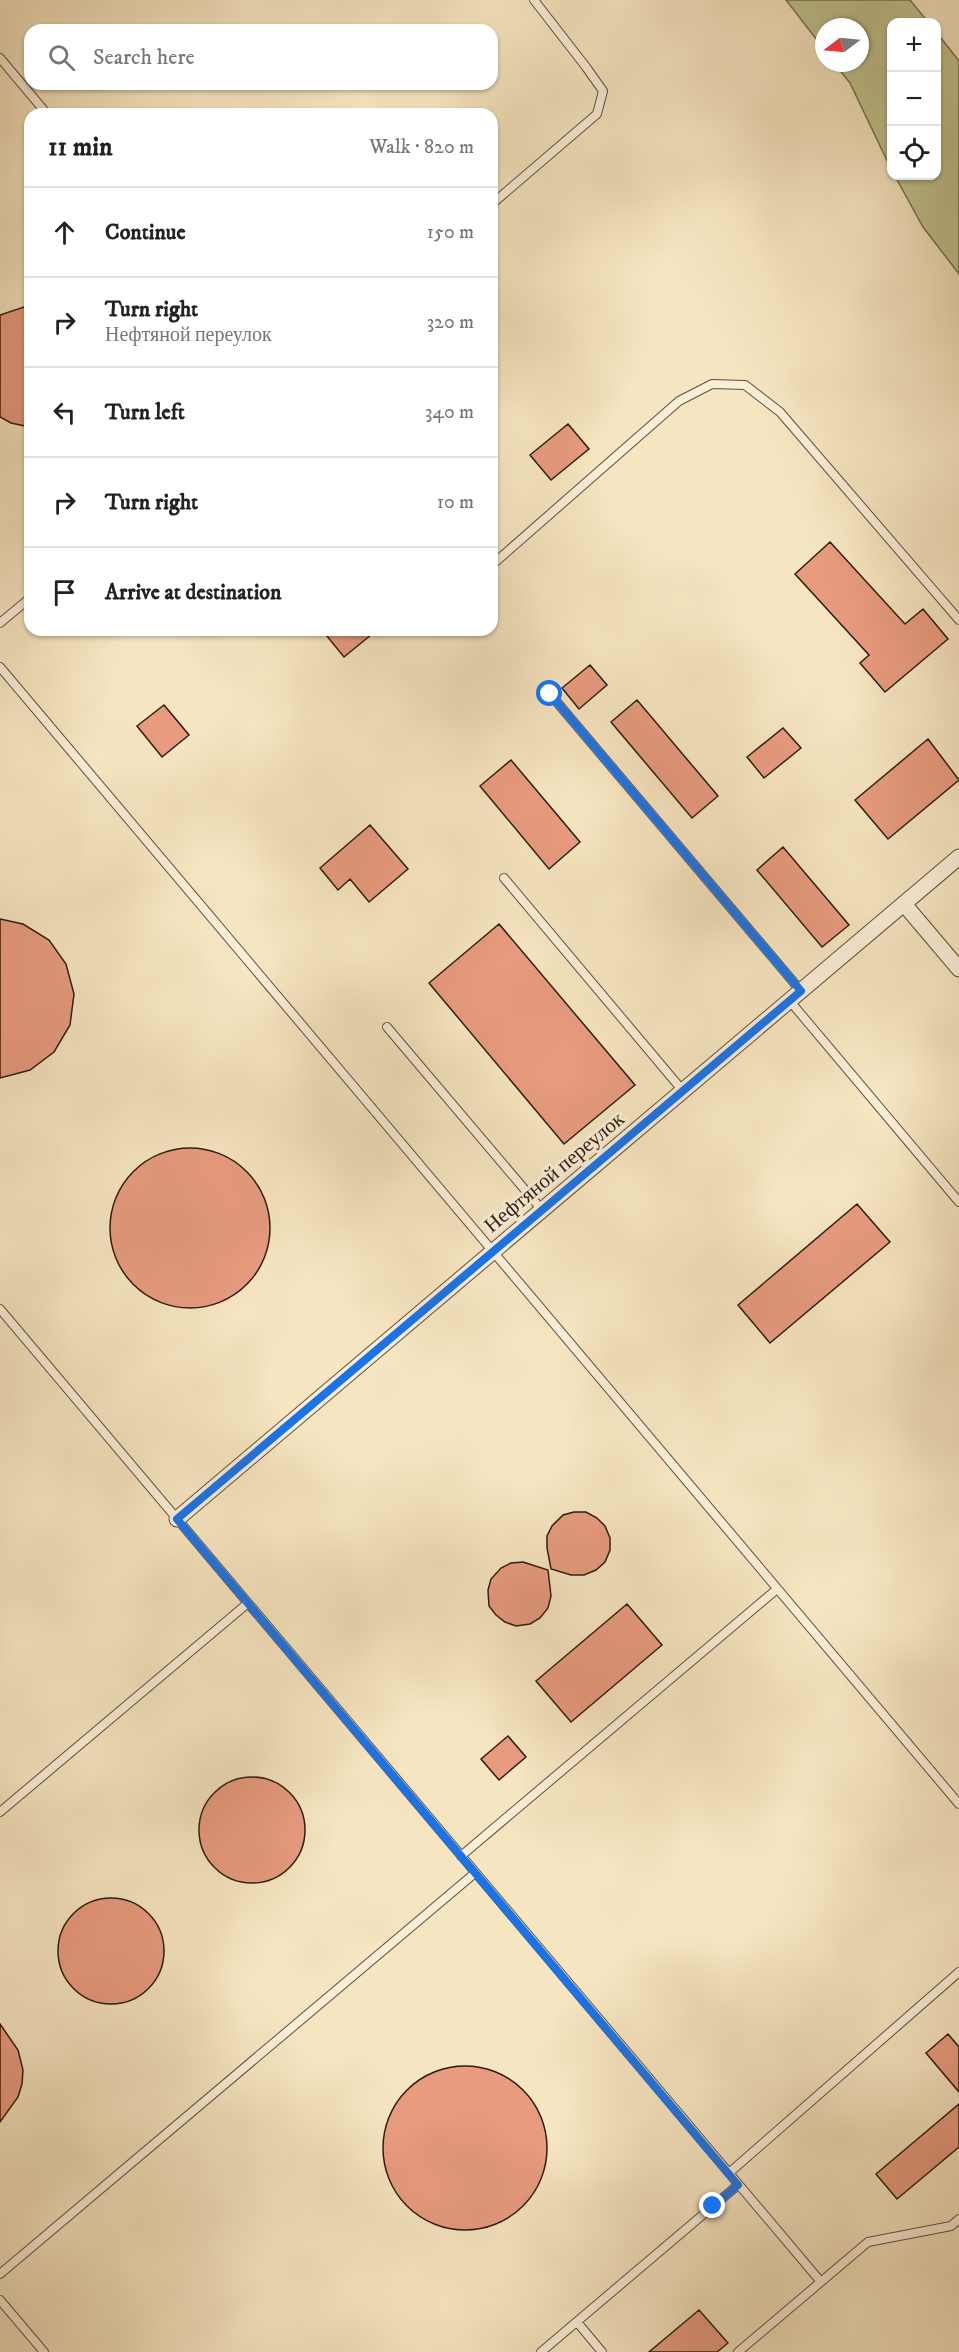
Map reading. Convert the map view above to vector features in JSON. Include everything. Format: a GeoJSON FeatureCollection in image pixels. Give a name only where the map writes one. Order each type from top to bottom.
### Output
{"type":"FeatureCollection","features":[{"type":"Feature","properties":{"kind":"street","name":"Нефтяной переулок"},"geometry":{"type":"LineString","coordinates":[[177,1519],[959,857]]}},
{"type":"Feature","properties":{"kind":"street"},"geometry":{"type":"LineString","coordinates":[[904,904],[959,969]]}},
{"type":"Feature","properties":{"kind":"lane"},"geometry":{"type":"LineString","coordinates":[[498,199],[597,114],[603,91],[534,0]]}},
{"type":"Feature","properties":{"kind":"lane"},"geometry":{"type":"LineString","coordinates":[[0,58],[24,87]]}},
{"type":"Feature","properties":{"kind":"lane"},"geometry":{"type":"LineString","coordinates":[[27,90],[42,108]]}},
{"type":"Feature","properties":{"kind":"lane"},"geometry":{"type":"LineString","coordinates":[[498,560],[679,401],[712,384],[745,386],[780,412],[959,620]]}},
{"type":"Feature","properties":{"kind":"lane"},"geometry":{"type":"LineString","coordinates":[[0,623],[24,603]]}},
{"type":"Feature","properties":{"kind":"lane"},"geometry":{"type":"LineString","coordinates":[[0,667],[959,1804]]}},
{"type":"Feature","properties":{"kind":"lane"},"geometry":{"type":"LineString","coordinates":[[550,694],[959,1202]]}},
{"type":"Feature","properties":{"kind":"lane"},"geometry":{"type":"LineString","coordinates":[[504,878],[682,1091]]}},
{"type":"Feature","properties":{"kind":"lane"},"geometry":{"type":"LineString","coordinates":[[387,1027],[542,1210]]}},
{"type":"Feature","properties":{"kind":"lane"},"geometry":{"type":"LineString","coordinates":[[0,1309],[821,2282]]}},
{"type":"Feature","properties":{"kind":"lane"},"geometry":{"type":"LineString","coordinates":[[461,1856],[777,1589]]}},
{"type":"Feature","properties":{"kind":"lane"},"geometry":{"type":"LineString","coordinates":[[0,1812],[248,1603]]}},
{"type":"Feature","properties":{"kind":"lane"},"geometry":{"type":"LineString","coordinates":[[0,2274],[475,1872]]}},
{"type":"Feature","properties":{"kind":"lane"},"geometry":{"type":"LineString","coordinates":[[729,2174],[959,1972]]}},
{"type":"Feature","properties":{"kind":"lane"},"geometry":{"type":"LineString","coordinates":[[541,2352],[738,2185]]}},
{"type":"Feature","properties":{"kind":"lane"},"geometry":{"type":"LineString","coordinates":[[738,2352],[868,2242],[951,2226],[959,2219]]}},
{"type":"Feature","properties":{"kind":"lane"},"geometry":{"type":"LineString","coordinates":[[0,2300],[44,2352]]}},
{"type":"Feature","properties":{"kind":"lane"},"geometry":{"type":"LineString","coordinates":[[577,2322],[602,2352]]}},
{"type":"Feature","properties":{"kind":"green space"},"geometry":{"type":"Polygon","coordinates":[[[786,0],[910,0],[925,18],[887,18],[887,161],[850,83],[841,72],[869,72],[869,18],[815,18],[815,37],[786,0]]]}},
{"type":"Feature","properties":{"kind":"green space"},"geometry":{"type":"Polygon","coordinates":[[[941,38],[959,61],[959,274],[923,227],[897,180],[941,180],[941,38]]]}},
{"type":"Feature","properties":{"kind":"building"},"geometry":{"type":"Polygon","coordinates":[[[24,307],[24,426],[11,423],[0,417],[0,315],[24,307]]]}},
{"type":"Feature","properties":{"kind":"building"},"geometry":{"type":"Polygon","coordinates":[[[568,424],[589,449],[551,480],[530,455],[568,424]]]}},
{"type":"Feature","properties":{"kind":"building"},"geometry":{"type":"Polygon","coordinates":[[[830,542],[905,624],[923,609],[948,639],[885,692],[860,663],[869,655],[795,574],[830,542]]]}},
{"type":"Feature","properties":{"kind":"building"},"geometry":{"type":"Polygon","coordinates":[[[327,636],[370,636],[344,657],[327,636]]]}},
{"type":"Feature","properties":{"kind":"building"},"geometry":{"type":"Polygon","coordinates":[[[590,665],[607,685],[579,709],[562,688],[590,665]]]}},
{"type":"Feature","properties":{"kind":"building"},"geometry":{"type":"Polygon","coordinates":[[[637,700],[718,796],[692,818],[611,722],[637,700]]]}},
{"type":"Feature","properties":{"kind":"building"},"geometry":{"type":"Polygon","coordinates":[[[164,705],[189,735],[162,757],[137,726],[164,705]]]}},
{"type":"Feature","properties":{"kind":"building"},"geometry":{"type":"Polygon","coordinates":[[[783,728],[801,748],[764,778],[747,757],[783,728]]]}},
{"type":"Feature","properties":{"kind":"building"},"geometry":{"type":"Polygon","coordinates":[[[928,739],[959,780],[888,839],[855,800],[928,739]]]}},
{"type":"Feature","properties":{"kind":"building"},"geometry":{"type":"Polygon","coordinates":[[[511,760],[580,842],[549,869],[480,786],[511,760]]]}},
{"type":"Feature","properties":{"kind":"building"},"geometry":{"type":"Polygon","coordinates":[[[370,825],[408,869],[369,902],[350,879],[338,890],[320,868],[370,825]]]}},
{"type":"Feature","properties":{"kind":"building"},"geometry":{"type":"Polygon","coordinates":[[[783,847],[849,925],[822,947],[757,870],[783,847]]]}},
{"type":"Feature","properties":{"kind":"building"},"geometry":{"type":"Polygon","coordinates":[[[0,919],[23,924],[49,940],[66,964],[74,994],[70,1025],[54,1052],[30,1070],[0,1078],[0,919]]]}},
{"type":"Feature","properties":{"kind":"building"},"geometry":{"type":"Polygon","coordinates":[[[499,924],[635,1085],[564,1144],[429,983],[499,924]]]}},
{"type":"Feature","properties":{"kind":"building"},"geometry":{"type":"Polygon","coordinates":[[[190,1148],[221,1154],[246,1172],[264,1197],[270,1228],[264,1259],[246,1284],[221,1302],[190,1308],[159,1302],[134,1284],[116,1259],[110,1228],[116,1197],[134,1172],[159,1154],[190,1148]]]}},
{"type":"Feature","properties":{"kind":"building"},"geometry":{"type":"Polygon","coordinates":[[[857,1204],[890,1242],[770,1343],[738,1305],[857,1204]]]}},
{"type":"Feature","properties":{"kind":"building"},"geometry":{"type":"Polygon","coordinates":[[[586,1512],[597,1518],[605,1526],[610,1538],[610,1550],[605,1562],[596,1570],[584,1575],[571,1575],[551,1569],[547,1548],[547,1536],[552,1526],[563,1515],[586,1512]]]}},
{"type":"Feature","properties":{"kind":"building"},"geometry":{"type":"Polygon","coordinates":[[[523,1562],[548,1570],[551,1596],[548,1608],[540,1618],[530,1624],[516,1626],[505,1622],[489,1606],[488,1590],[491,1579],[501,1568],[511,1563],[523,1562]]]}},
{"type":"Feature","properties":{"kind":"building"},"geometry":{"type":"Polygon","coordinates":[[[627,1604],[662,1645],[571,1722],[536,1681],[627,1604]]]}},
{"type":"Feature","properties":{"kind":"building"},"geometry":{"type":"Polygon","coordinates":[[[508,1736],[526,1757],[499,1780],[481,1759],[508,1736]]]}},
{"type":"Feature","properties":{"kind":"building"},"geometry":{"type":"Polygon","coordinates":[[[252,1777],[272,1781],[289,1793],[301,1810],[305,1830],[301,1850],[289,1867],[272,1879],[252,1883],[232,1879],[215,1867],[203,1850],[199,1830],[203,1810],[215,1793],[232,1781],[252,1777]]]}},
{"type":"Feature","properties":{"kind":"building"},"geometry":{"type":"Polygon","coordinates":[[[111,1898],[131,1902],[148,1914],[160,1931],[164,1951],[160,1971],[148,1988],[131,2000],[111,2004],[91,2000],[74,1988],[62,1971],[58,1951],[62,1931],[74,1914],[91,1902],[111,1898]]]}},
{"type":"Feature","properties":{"kind":"building"},"geometry":{"type":"Polygon","coordinates":[[[0,2024],[18,2050],[23,2070],[18,2097],[0,2122],[0,2024]]]}},
{"type":"Feature","properties":{"kind":"building"},"geometry":{"type":"Polygon","coordinates":[[[948,2034],[959,2047],[959,2092],[926,2053],[948,2034]]]}},
{"type":"Feature","properties":{"kind":"building"},"geometry":{"type":"Polygon","coordinates":[[[465,2066],[496,2073],[523,2090],[540,2117],[547,2148],[540,2179],[523,2206],[496,2223],[465,2230],[434,2223],[407,2206],[390,2179],[383,2148],[390,2117],[407,2090],[434,2073],[465,2066]]]}},
{"type":"Feature","properties":{"kind":"building"},"geometry":{"type":"Polygon","coordinates":[[[959,2104],[959,2147],[897,2199],[876,2174],[959,2104]]]}},
{"type":"Feature","properties":{"kind":"building"},"geometry":{"type":"Polygon","coordinates":[[[699,2310],[728,2343],[717,2352],[649,2352],[699,2310]]]}},
{"type":"Feature","properties":{"kind":"route"},"geometry":{"type":"LineString","coordinates":[[550,694],[801,991],[177,1519],[738,2185],[713,2206]]}}]}
